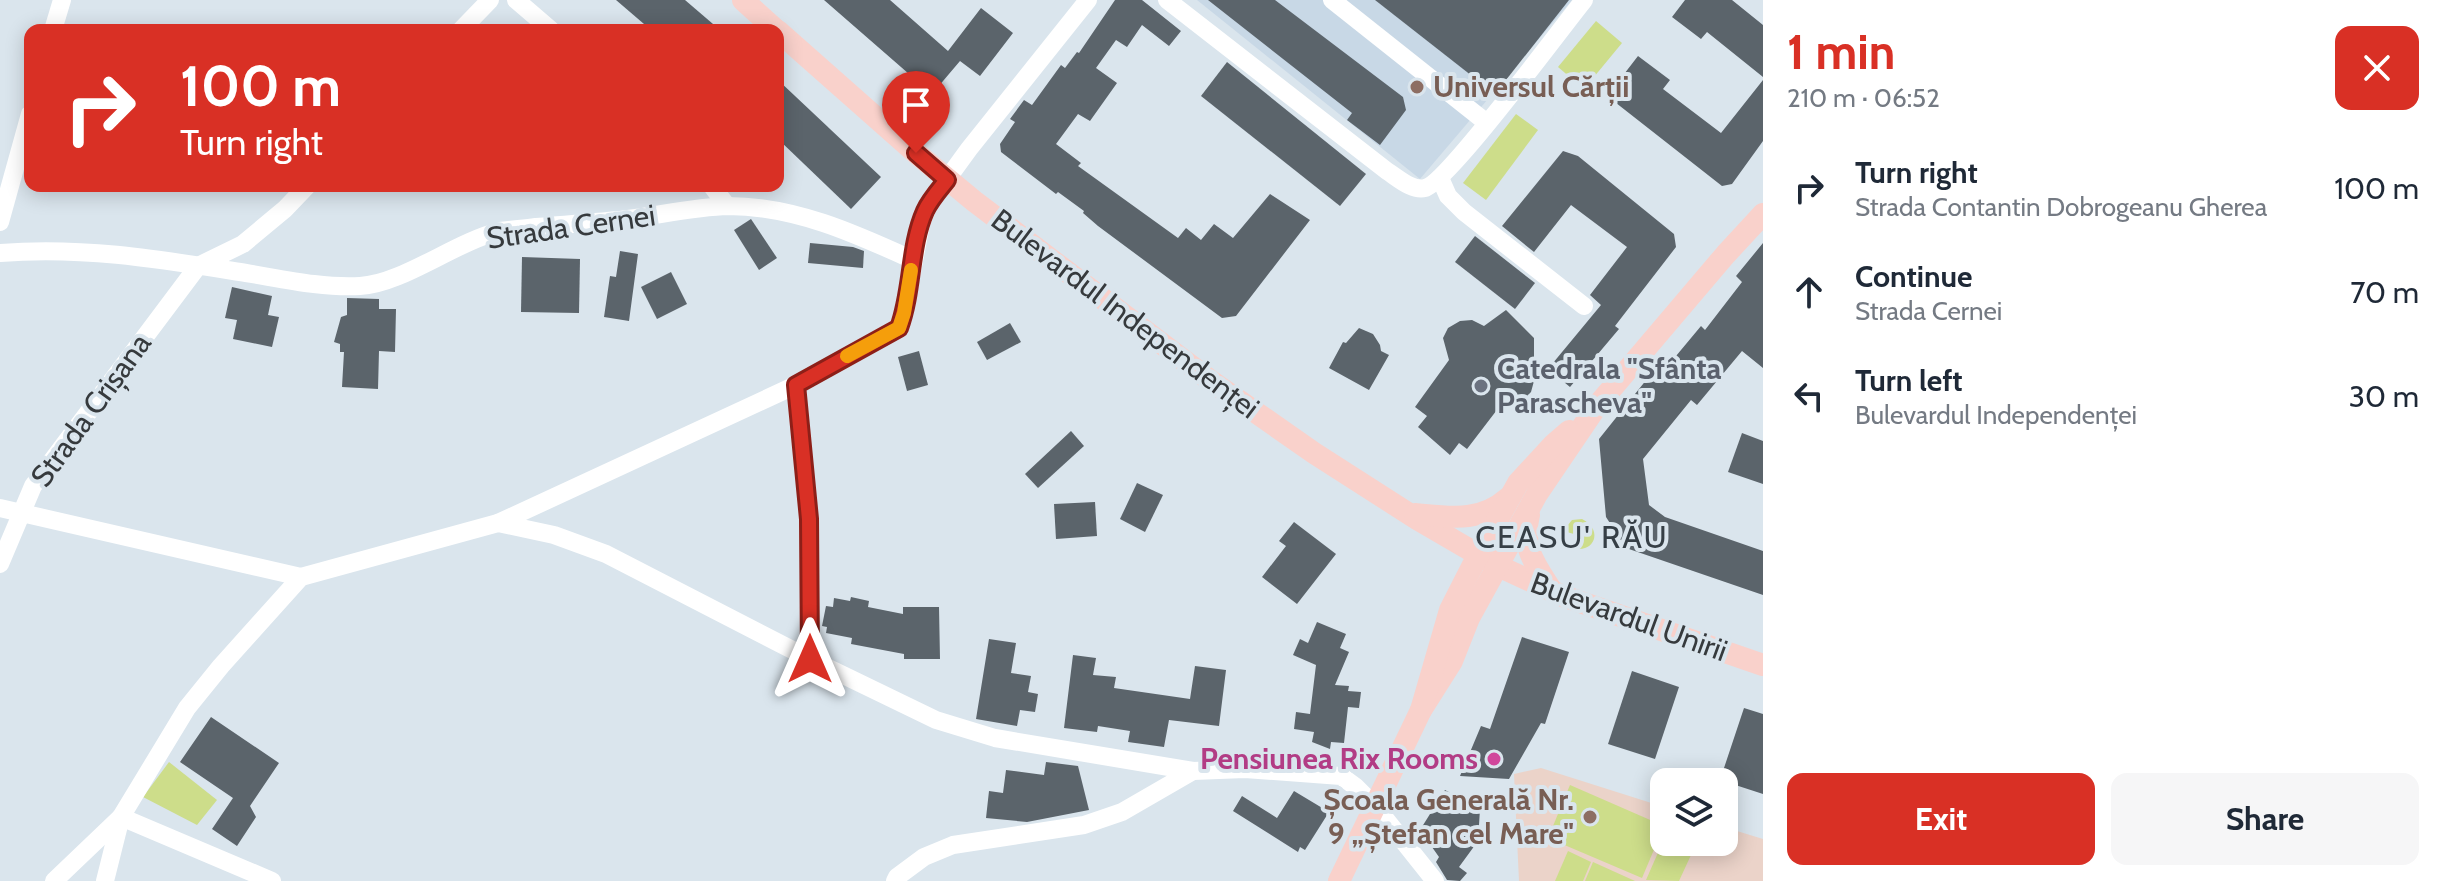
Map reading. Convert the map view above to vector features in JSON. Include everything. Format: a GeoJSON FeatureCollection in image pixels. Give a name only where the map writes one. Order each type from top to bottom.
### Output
{"type":"FeatureCollection","features":[{"type":"Feature","properties":{"kind":"main road","name":"Bulevardul Independenței"},"geometry":{"type":"LineString","coordinates":[[743,0],[769,24]]}},
{"type":"Feature","properties":{"kind":"main road","name":"Bulevardul Independenței"},"geometry":{"type":"LineString","coordinates":[[784,37],[947,180],[1211,381],[1314,453],[1487,560]]}},
{"type":"Feature","properties":{"kind":"main road"},"geometry":{"type":"LineString","coordinates":[[1339,881],[1421,710],[1452,661],[1487,560],[1523,498],[1596,407],[1763,214]]}},
{"type":"Feature","properties":{"kind":"main road"},"geometry":{"type":"LineString","coordinates":[[1407,513],[1465,518],[1523,498]]}},
{"type":"Feature","properties":{"kind":"main road"},"geometry":{"type":"LineString","coordinates":[[1523,498],[1530,556],[1552,591]]}},
{"type":"Feature","properties":{"kind":"main road","name":"Bulevardul Unirii"},"geometry":{"type":"LineString","coordinates":[[1487,560],[1552,591],[1638,624],[1763,665]]}},
{"type":"Feature","properties":{"kind":"street"},"geometry":{"type":"LineString","coordinates":[[55,24],[62,0]]}},
{"type":"Feature","properties":{"kind":"street"},"geometry":{"type":"LineString","coordinates":[[467,24],[490,0]]}},
{"type":"Feature","properties":{"kind":"street"},"geometry":{"type":"LineString","coordinates":[[516,0],[544,24]]}},
{"type":"Feature","properties":{"kind":"street"},"geometry":{"type":"LineString","coordinates":[[0,508],[301,577],[498,523],[796,385],[899,328],[924,213],[1088,0]]}},
{"type":"Feature","properties":{"kind":"street"},"geometry":{"type":"LineString","coordinates":[[1167,0],[1387,171],[1415,188],[1428,188],[1440,178],[1584,0]]}},
{"type":"Feature","properties":{"kind":"street"},"geometry":{"type":"LineString","coordinates":[[1332,0],[1487,123]]}},
{"type":"Feature","properties":{"kind":"street"},"geometry":{"type":"LineString","coordinates":[[0,222],[24,136]]}},
{"type":"Feature","properties":{"kind":"street"},"geometry":{"type":"LineString","coordinates":[[1440,178],[1448,196],[1464,212],[1584,306]]}},
{"type":"Feature","properties":{"kind":"street"},"geometry":{"type":"LineString","coordinates":[[198,266],[243,244],[301,192]]}},
{"type":"Feature","properties":{"kind":"street"},"geometry":{"type":"LineString","coordinates":[[716,192],[727,206]]}},
{"type":"Feature","properties":{"kind":"street","name":"Strada Cernei"},"geometry":{"type":"LineString","coordinates":[[0,253],[33,250],[128,254],[317,284],[361,286],[385,281],[466,242],[501,231],[641,218],[727,206],[771,209],[803,216],[913,260]]}},
{"type":"Feature","properties":{"kind":"street","name":"Strada Crișana"},"geometry":{"type":"LineString","coordinates":[[0,564],[33,486],[198,266]]}},
{"type":"Feature","properties":{"kind":"street"},"geometry":{"type":"LineString","coordinates":[[796,385],[809,519],[810,659]]}},
{"type":"Feature","properties":{"kind":"street"},"geometry":{"type":"LineString","coordinates":[[498,523],[554,535],[606,554],[936,720],[995,738],[1193,771],[1245,769],[1341,776],[1376,807],[1435,881]]}},
{"type":"Feature","properties":{"kind":"street"},"geometry":{"type":"LineString","coordinates":[[54,881],[121,817],[187,708],[301,577]]}},
{"type":"Feature","properties":{"kind":"street"},"geometry":{"type":"LineString","coordinates":[[895,881],[924,857],[953,845],[1084,825],[1122,812],[1193,771]]}},
{"type":"Feature","properties":{"kind":"street"},"geometry":{"type":"LineString","coordinates":[[105,881],[121,817]]}},
{"type":"Feature","properties":{"kind":"street"},"geometry":{"type":"LineString","coordinates":[[121,817],[272,881]]}},
{"type":"Feature","properties":{"kind":"shaded area"},"geometry":{"type":"Polygon","coordinates":[[[1197,0],[1572,0],[1420,179],[1197,0]]]}},
{"type":"Feature","properties":{"kind":"shaded area","name":"Școala Generală Nr. 9 „Ștefan cel Mare\""},"geometry":{"type":"Polygon","coordinates":[[[1541,768],[1650,803],[1650,856],[1738,856],[1738,831],[1763,839],[1763,881],[1519,881],[1514,774],[1541,768]]]}},
{"type":"Feature","properties":{"kind":"green space"},"geometry":{"type":"Polygon","coordinates":[[[1596,21],[1622,43],[1584,89],[1558,67],[1596,21]]]}},
{"type":"Feature","properties":{"kind":"green space"},"geometry":{"type":"Polygon","coordinates":[[[1516,114],[1538,130],[1486,200],[1463,183],[1516,114]]]}},
{"type":"Feature","properties":{"kind":"green space"},"geometry":{"type":"Polygon","coordinates":[[[1582,519],[1593,530],[1593,542],[1584,549],[1576,549],[1568,546],[1574,534],[1563,531],[1572,520],[1582,519]]]}},
{"type":"Feature","properties":{"kind":"green space"},"geometry":{"type":"Polygon","coordinates":[[[169,762],[217,800],[197,825],[143,797],[169,762]]]}},
{"type":"Feature","properties":{"kind":"green space"},"geometry":{"type":"Polygon","coordinates":[[[1570,785],[1650,820],[1651,856],[1642,878],[1548,838],[1570,785]]]}},
{"type":"Feature","properties":{"kind":"green space"},"geometry":{"type":"Polygon","coordinates":[[[1568,851],[1591,862],[1583,881],[1555,881],[1568,851]]]}},
{"type":"Feature","properties":{"kind":"green space"},"geometry":{"type":"Polygon","coordinates":[[[1657,856],[1691,856],[1679,881],[1646,880],[1657,856]]]}},
{"type":"Feature","properties":{"kind":"green space"},"geometry":{"type":"Polygon","coordinates":[[[1593,862],[1635,881],[1585,881],[1593,862]]]}},
{"type":"Feature","properties":{"kind":"building"},"geometry":{"type":"Polygon","coordinates":[[[616,0],[685,0],[713,24],[644,24],[616,0]]]}},
{"type":"Feature","properties":{"kind":"building"},"geometry":{"type":"Polygon","coordinates":[[[824,0],[890,0],[948,51],[981,8],[1013,33],[980,76],[960,61],[932,94],[824,0]]]}},
{"type":"Feature","properties":{"kind":"building"},"geometry":{"type":"Polygon","coordinates":[[[1115,0],[1142,0],[1181,31],[1169,46],[1142,25],[1127,47],[1116,40],[1096,68],[1117,83],[1090,121],[1078,114],[1056,144],[1081,163],[1078,166],[1178,238],[1186,228],[1201,240],[1214,224],[1233,238],[1270,194],[1310,220],[1236,316],[1222,318],[1098,226],[1084,211],[1001,152],[1000,144],[1015,122],[1010,119],[1024,100],[1032,105],[1061,65],[1065,68],[1079,53],[1115,0]]]}},
{"type":"Feature","properties":{"kind":"building"},"geometry":{"type":"Polygon","coordinates":[[[1208,0],[1275,0],[1403,97],[1406,110],[1380,145],[1347,120],[1352,113],[1208,0]]]}},
{"type":"Feature","properties":{"kind":"building"},"geometry":{"type":"Polygon","coordinates":[[[1375,0],[1569,0],[1495,94],[1375,0]]]}},
{"type":"Feature","properties":{"kind":"building"},"geometry":{"type":"Polygon","coordinates":[[[1685,0],[1732,0],[1763,25],[1763,77],[1707,32],[1701,39],[1672,17],[1685,0]]]}},
{"type":"Feature","properties":{"kind":"building"},"geometry":{"type":"Polygon","coordinates":[[[1638,56],[1670,80],[1663,89],[1721,133],[1763,80],[1763,141],[1732,184],[1722,186],[1611,99],[1611,91],[1638,56]]]}},
{"type":"Feature","properties":{"kind":"building"},"geometry":{"type":"Polygon","coordinates":[[[1227,62],[1366,174],[1340,206],[1201,96],[1227,62]]]}},
{"type":"Feature","properties":{"kind":"building"},"geometry":{"type":"Polygon","coordinates":[[[784,86],[881,177],[851,209],[784,145],[784,86]]]}},
{"type":"Feature","properties":{"kind":"building"},"geometry":{"type":"Polygon","coordinates":[[[1563,151],[1578,156],[1674,234],[1676,247],[1615,326],[1619,329],[1570,387],[1548,369],[1601,305],[1590,295],[1627,247],[1571,205],[1534,252],[1502,226],[1563,151]]]}},
{"type":"Feature","properties":{"kind":"building"},"geometry":{"type":"Polygon","coordinates":[[[751,219],[777,258],[759,270],[734,230],[751,219]]]}},
{"type":"Feature","properties":{"kind":"building"},"geometry":{"type":"Polygon","coordinates":[[[1475,236],[1535,283],[1515,309],[1455,262],[1475,236]]]}},
{"type":"Feature","properties":{"kind":"building"},"geometry":{"type":"Polygon","coordinates":[[[810,243],[864,251],[863,268],[808,263],[810,243]]]}},
{"type":"Feature","properties":{"kind":"building"},"geometry":{"type":"Polygon","coordinates":[[[1763,243],[1763,368],[1742,351],[1697,405],[1691,400],[1643,459],[1649,505],[1665,517],[1763,551],[1763,595],[1626,548],[1606,517],[1599,439],[1655,369],[1661,374],[1701,326],[1705,330],[1742,282],[1736,276],[1763,243]]]}},
{"type":"Feature","properties":{"kind":"building"},"geometry":{"type":"Polygon","coordinates":[[[620,251],[638,254],[629,321],[604,317],[610,276],[616,277],[620,251]]]}},
{"type":"Feature","properties":{"kind":"building"},"geometry":{"type":"Polygon","coordinates":[[[522,257],[580,259],[579,313],[521,312],[522,257]]]}},
{"type":"Feature","properties":{"kind":"building"},"geometry":{"type":"Polygon","coordinates":[[[671,272],[687,304],[657,319],[641,287],[671,272]]]}},
{"type":"Feature","properties":{"kind":"building"},"geometry":{"type":"Polygon","coordinates":[[[232,287],[272,296],[268,315],[279,317],[272,347],[233,339],[237,320],[225,318],[232,287]]]}},
{"type":"Feature","properties":{"kind":"building"},"geometry":{"type":"Polygon","coordinates":[[[347,298],[379,299],[379,309],[396,309],[395,352],[379,351],[378,389],[342,387],[344,352],[340,352],[340,344],[334,342],[341,317],[347,315],[347,298]]]}},
{"type":"Feature","properties":{"kind":"building","name":"Catedrala \"Sfânta Parascheva\""},"geometry":{"type":"Polygon","coordinates":[[[1506,310],[1534,338],[1531,392],[1523,400],[1503,402],[1467,449],[1459,443],[1450,455],[1418,427],[1427,416],[1415,407],[1449,360],[1443,338],[1448,328],[1460,321],[1472,320],[1484,326],[1506,310]]]}},
{"type":"Feature","properties":{"kind":"building"},"geometry":{"type":"Polygon","coordinates":[[[1010,323],[1021,342],[987,360],[977,342],[1010,323]]]}},
{"type":"Feature","properties":{"kind":"building"},"geometry":{"type":"Polygon","coordinates":[[[1359,328],[1373,334],[1381,351],[1389,355],[1369,390],[1329,368],[1343,342],[1346,343],[1359,328]]]}},
{"type":"Feature","properties":{"kind":"building"},"geometry":{"type":"Polygon","coordinates":[[[919,351],[928,385],[907,391],[898,357],[919,351]]]}},
{"type":"Feature","properties":{"kind":"building"},"geometry":{"type":"Polygon","coordinates":[[[1071,431],[1084,446],[1038,488],[1025,474],[1071,431]]]}},
{"type":"Feature","properties":{"kind":"building"},"geometry":{"type":"Polygon","coordinates":[[[1742,433],[1763,441],[1763,484],[1728,472],[1742,433]]]}},
{"type":"Feature","properties":{"kind":"building"},"geometry":{"type":"Polygon","coordinates":[[[1137,483],[1163,495],[1145,532],[1120,519],[1137,483]]]}},
{"type":"Feature","properties":{"kind":"building"},"geometry":{"type":"Polygon","coordinates":[[[1095,502],[1097,536],[1056,539],[1054,504],[1095,502]]]}},
{"type":"Feature","properties":{"kind":"building"},"geometry":{"type":"Polygon","coordinates":[[[1294,522],[1336,554],[1297,604],[1262,577],[1286,546],[1279,541],[1294,522]]]}},
{"type":"Feature","properties":{"kind":"building"},"geometry":{"type":"Polygon","coordinates":[[[851,597],[869,601],[868,607],[903,614],[903,607],[939,607],[940,659],[904,659],[904,654],[851,644],[852,638],[826,633],[827,627],[822,626],[826,606],[833,607],[834,598],[850,601],[851,597]]]}},
{"type":"Feature","properties":{"kind":"building"},"geometry":{"type":"Polygon","coordinates":[[[1317,622],[1346,634],[1340,648],[1349,652],[1335,685],[1349,686],[1348,691],[1361,692],[1359,708],[1348,707],[1344,743],[1331,742],[1330,749],[1312,742],[1314,732],[1294,729],[1296,712],[1310,714],[1316,665],[1293,655],[1300,639],[1308,643],[1317,622]]]}},
{"type":"Feature","properties":{"kind":"building"},"geometry":{"type":"Polygon","coordinates":[[[1522,637],[1569,652],[1545,724],[1541,723],[1509,779],[1460,776],[1481,726],[1490,729],[1522,637]]]}},
{"type":"Feature","properties":{"kind":"building"},"geometry":{"type":"Polygon","coordinates":[[[989,639],[1016,643],[1011,673],[1031,676],[1028,692],[1038,694],[1035,712],[1020,710],[1017,726],[976,719],[989,639]]]}},
{"type":"Feature","properties":{"kind":"building"},"geometry":{"type":"Polygon","coordinates":[[[1073,655],[1096,658],[1093,675],[1116,677],[1114,688],[1190,699],[1195,666],[1226,670],[1219,726],[1169,720],[1164,747],[1128,742],[1130,731],[1098,726],[1097,732],[1064,728],[1073,655]]]}},
{"type":"Feature","properties":{"kind":"building"},"geometry":{"type":"Polygon","coordinates":[[[1632,671],[1679,687],[1655,759],[1608,744],[1632,671]]]}},
{"type":"Feature","properties":{"kind":"building"},"geometry":{"type":"Polygon","coordinates":[[[1744,708],[1763,714],[1763,794],[1738,786],[1738,768],[1724,768],[1744,708]]]}},
{"type":"Feature","properties":{"kind":"building"},"geometry":{"type":"Polygon","coordinates":[[[211,717],[279,763],[250,806],[256,817],[237,846],[212,829],[233,798],[180,762],[211,717]]]}},
{"type":"Feature","properties":{"kind":"building"},"geometry":{"type":"Polygon","coordinates":[[[1046,762],[1078,766],[1089,810],[1027,822],[986,818],[989,791],[1003,793],[1006,770],[1044,775],[1046,762]]]}},
{"type":"Feature","properties":{"kind":"building"},"geometry":{"type":"Polygon","coordinates":[[[1445,790],[1480,809],[1478,841],[1459,867],[1467,873],[1460,881],[1447,880],[1436,862],[1439,857],[1420,830],[1445,790]]]}},
{"type":"Feature","properties":{"kind":"building"},"geometry":{"type":"Polygon","coordinates":[[[1294,791],[1329,812],[1305,850],[1300,847],[1298,852],[1233,811],[1242,796],[1277,818],[1294,791]]]}},
{"type":"Feature","properties":{"kind":"slow traffic"},"geometry":{"type":"LineString","coordinates":[[847,356],[899,328],[911,270]]}},
{"type":"Feature","properties":{"kind":"place","name":"Universul Cărții"},"geometry":{"type":"Point","coordinates":[1417,87]}},
{"type":"Feature","properties":{"kind":"place","name":"Catedrala \"Sfânta Parascheva\""},"geometry":{"type":"Point","coordinates":[1481,386]}},
{"type":"Feature","properties":{"kind":"place","name":"Pensiunea Rix Rooms"},"geometry":{"type":"Point","coordinates":[1494,759]}},
{"type":"Feature","properties":{"kind":"place","name":"Școala Generală Nr. 9 „Ștefan cel Mare\""},"geometry":{"type":"Point","coordinates":[1590,817]}},
{"type":"Feature","properties":{"kind":"district","name":"CEASU' RĂU"},"geometry":{"type":"Point","coordinates":[1572,537]}},
{"type":"Feature","properties":{"kind":"route"},"geometry":{"type":"LineString","coordinates":[[810,659],[809,519],[796,385],[899,328],[924,213],[947,180],[916,153]]}}]}
